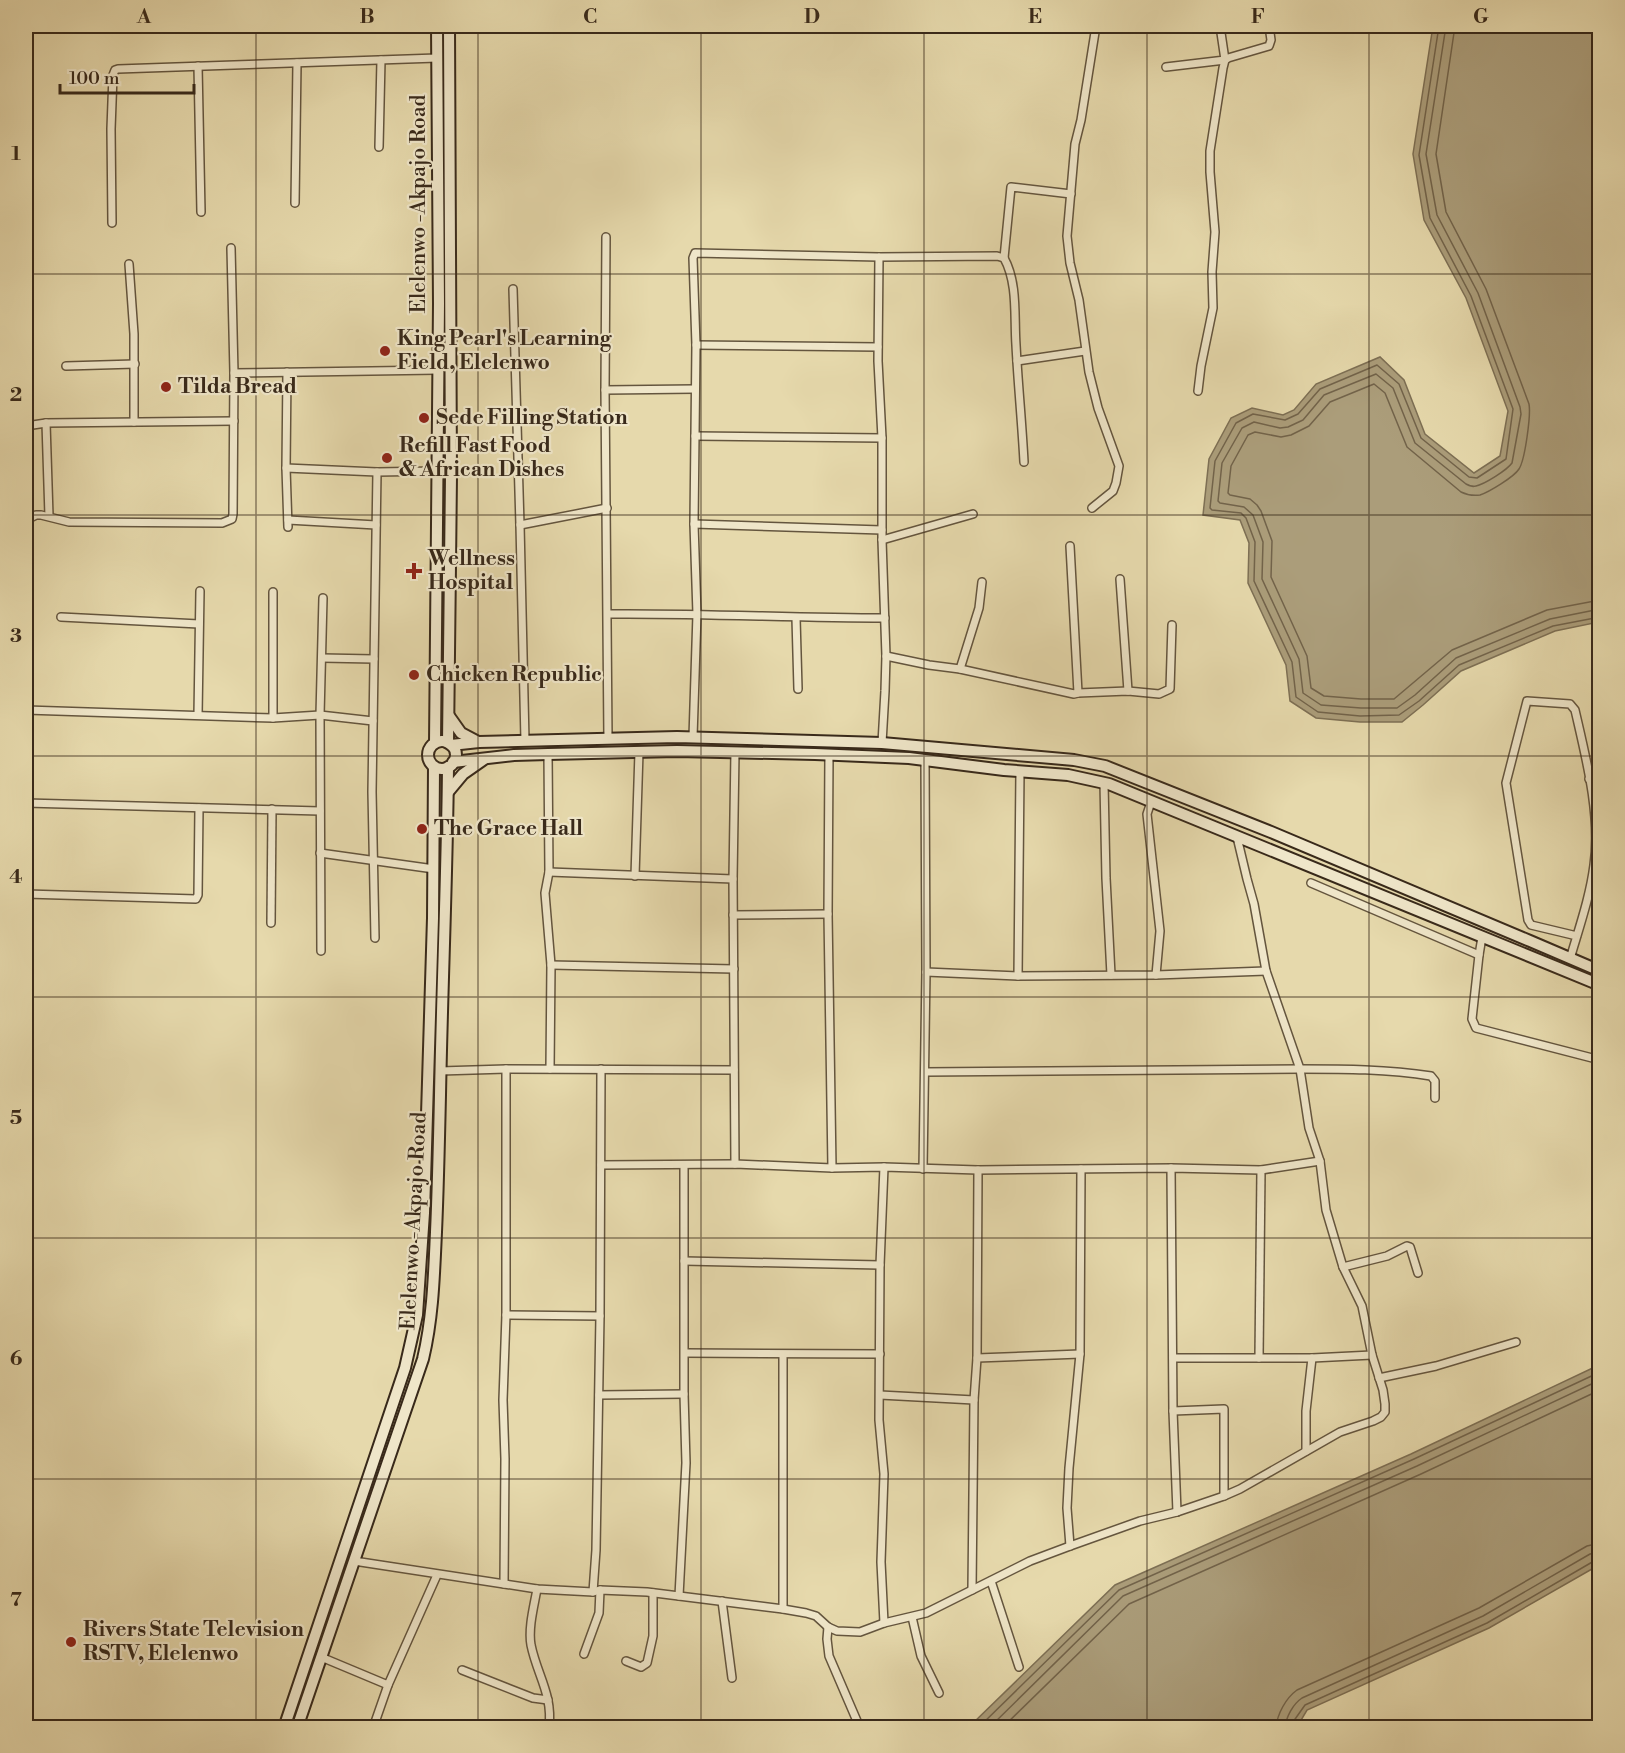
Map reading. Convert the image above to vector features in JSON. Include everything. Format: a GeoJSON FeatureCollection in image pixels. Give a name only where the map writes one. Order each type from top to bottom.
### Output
{"type":"FeatureCollection","features":[{"type":"Feature","properties":{"kind":"main road","name":"Elelenwo -Akpajo Road"},"geometry":{"type":"LineString","coordinates":[[435,743],[438,471],[437,26]]}},
{"type":"Feature","properties":{"kind":"main road"},"geometry":{"type":"LineString","coordinates":[[449,26],[451,476],[449,716],[450,744],[455,754],[451,765]]}},
{"type":"Feature","properties":{"kind":"main road"},"geometry":{"type":"LineString","coordinates":[[449,716],[461,733],[478,742]]}},
{"type":"Feature","properties":{"kind":"main road"},"geometry":{"type":"LineString","coordinates":[[1599,971],[1271,832],[1105,766],[1074,760],[882,743],[693,737],[450,744],[439,741],[429,750],[428,755],[434,767],[442,769],[451,765],[514,755],[735,752],[829,754],[925,760],[1068,775],[1104,783],[1599,985]]}},
{"type":"Feature","properties":{"kind":"main road"},"geometry":{"type":"LineString","coordinates":[[448,792],[468,769],[486,759]]}},
{"type":"Feature","properties":{"kind":"main road","name":"Elelenwo -Akpajo Road"},"geometry":{"type":"LineString","coordinates":[[297,1728],[423,1359],[430,1329],[434,1285],[448,792],[451,765]]}},
{"type":"Feature","properties":{"kind":"main road","name":"Elelenwo -Akpajo Road"},"geometry":{"type":"LineString","coordinates":[[284,1728],[405,1368],[417,1315],[424,1213],[434,869],[434,767]]}},
{"type":"Feature","properties":{"kind":"street"},"geometry":{"type":"LineString","coordinates":[[1092,508],[1113,491],[1119,466],[1098,408],[1085,351],[1079,300],[1070,263],[1067,236],[1076,144],[1096,26]]}},
{"type":"Feature","properties":{"kind":"street"},"geometry":{"type":"LineString","coordinates":[[1198,391],[1213,308],[1212,272],[1215,232],[1210,151],[1225,60],[1220,26]]}},
{"type":"Feature","properties":{"kind":"street"},"geometry":{"type":"LineString","coordinates":[[1166,67],[1225,60],[1269,46],[1271,40],[1269,26]]}},
{"type":"Feature","properties":{"kind":"street"},"geometry":{"type":"LineString","coordinates":[[112,224],[112,75],[115,70],[438,58]]}},
{"type":"Feature","properties":{"kind":"street"},"geometry":{"type":"LineString","coordinates":[[379,147],[381,60]]}},
{"type":"Feature","properties":{"kind":"street"},"geometry":{"type":"LineString","coordinates":[[295,203],[297,63]]}},
{"type":"Feature","properties":{"kind":"street"},"geometry":{"type":"LineString","coordinates":[[198,66],[201,212]]}},
{"type":"Feature","properties":{"kind":"street"},"geometry":{"type":"LineString","coordinates":[[1024,462],[1014,301],[1010,275],[1004,258],[1011,187],[1071,194]]}},
{"type":"Feature","properties":{"kind":"street"},"geometry":{"type":"LineString","coordinates":[[606,237],[608,739]]}},
{"type":"Feature","properties":{"kind":"street"},"geometry":{"type":"LineString","coordinates":[[26,520],[36,516],[49,516],[69,522],[222,523],[232,519],[234,373],[231,248]]}},
{"type":"Feature","properties":{"kind":"street"},"geometry":{"type":"LineString","coordinates":[[693,737],[697,614],[694,524],[696,345],[693,258],[695,253],[879,257],[997,256],[1004,258]]}},
{"type":"Feature","properties":{"kind":"street"},"geometry":{"type":"LineString","coordinates":[[879,257],[878,347],[886,656],[882,743]]}},
{"type":"Feature","properties":{"kind":"street"},"geometry":{"type":"LineString","coordinates":[[129,264],[135,364],[134,422]]}},
{"type":"Feature","properties":{"kind":"street"},"geometry":{"type":"LineString","coordinates":[[513,289],[525,741]]}},
{"type":"Feature","properties":{"kind":"street"},"geometry":{"type":"LineString","coordinates":[[696,345],[878,347]]}},
{"type":"Feature","properties":{"kind":"street"},"geometry":{"type":"LineString","coordinates":[[1017,361],[1085,351]]}},
{"type":"Feature","properties":{"kind":"street"},"geometry":{"type":"LineString","coordinates":[[66,366],[135,364]]}},
{"type":"Feature","properties":{"kind":"street"},"geometry":{"type":"LineString","coordinates":[[234,373],[438,370]]}},
{"type":"Feature","properties":{"kind":"street"},"geometry":{"type":"LineString","coordinates":[[287,372],[288,523],[376,525]]}},
{"type":"Feature","properties":{"kind":"street"},"geometry":{"type":"LineString","coordinates":[[605,390],[695,389]]}},
{"type":"Feature","properties":{"kind":"street"},"geometry":{"type":"LineString","coordinates":[[26,426],[46,423],[234,421]]}},
{"type":"Feature","properties":{"kind":"street"},"geometry":{"type":"LineString","coordinates":[[46,423],[49,516]]}},
{"type":"Feature","properties":{"kind":"street"},"geometry":{"type":"LineString","coordinates":[[695,436],[882,438]]}},
{"type":"Feature","properties":{"kind":"street"},"geometry":{"type":"LineString","coordinates":[[286,468],[377,472],[438,471]]}},
{"type":"Feature","properties":{"kind":"street"},"geometry":{"type":"LineString","coordinates":[[375,938],[373,721],[377,472]]}},
{"type":"Feature","properties":{"kind":"street"},"geometry":{"type":"LineString","coordinates":[[520,525],[607,508]]}},
{"type":"Feature","properties":{"kind":"street"},"geometry":{"type":"LineString","coordinates":[[882,540],[973,514]]}},
{"type":"Feature","properties":{"kind":"street"},"geometry":{"type":"LineString","coordinates":[[694,524],[882,530]]}},
{"type":"Feature","properties":{"kind":"street"},"geometry":{"type":"LineString","coordinates":[[1070,546],[1078,693]]}},
{"type":"Feature","properties":{"kind":"street"},"geometry":{"type":"LineString","coordinates":[[1120,579],[1128,691]]}},
{"type":"Feature","properties":{"kind":"street"},"geometry":{"type":"LineString","coordinates":[[960,669],[979,608],[982,582]]}},
{"type":"Feature","properties":{"kind":"street"},"geometry":{"type":"LineString","coordinates":[[198,716],[200,591]]}},
{"type":"Feature","properties":{"kind":"street"},"geometry":{"type":"LineString","coordinates":[[273,592],[273,718]]}},
{"type":"Feature","properties":{"kind":"street"},"geometry":{"type":"LineString","coordinates":[[321,951],[320,715],[323,598]]}},
{"type":"Feature","properties":{"kind":"street"},"geometry":{"type":"LineString","coordinates":[[608,614],[885,618]]}},
{"type":"Feature","properties":{"kind":"street"},"geometry":{"type":"LineString","coordinates":[[61,617],[199,624]]}},
{"type":"Feature","properties":{"kind":"street"},"geometry":{"type":"LineString","coordinates":[[796,618],[798,689]]}},
{"type":"Feature","properties":{"kind":"street"},"geometry":{"type":"LineString","coordinates":[[886,656],[960,669],[1074,694],[1128,691],[1159,694],[1170,689],[1172,625]]}},
{"type":"Feature","properties":{"kind":"street"},"geometry":{"type":"LineString","coordinates":[[322,658],[374,659]]}},
{"type":"Feature","properties":{"kind":"street"},"geometry":{"type":"LineString","coordinates":[[26,661],[26,710],[273,718],[320,715],[373,721]]}},
{"type":"Feature","properties":{"kind":"street"},"geometry":{"type":"LineString","coordinates":[[1570,959],[1577,936],[1594,864],[1596,828],[1589,778],[1575,710],[1570,704],[1527,700],[1506,783],[1528,920],[1531,924],[1577,936]]}},
{"type":"Feature","properties":{"kind":"street"},"geometry":{"type":"LineString","coordinates":[[635,876],[639,752]]}},
{"type":"Feature","properties":{"kind":"street"},"geometry":{"type":"LineString","coordinates":[[735,752],[733,879],[735,1164]]}},
{"type":"Feature","properties":{"kind":"street"},"geometry":{"type":"LineString","coordinates":[[548,754],[549,872],[545,893],[551,965],[550,1069]]}},
{"type":"Feature","properties":{"kind":"street"},"geometry":{"type":"LineString","coordinates":[[829,754],[828,914],[832,1168]]}},
{"type":"Feature","properties":{"kind":"street"},"geometry":{"type":"LineString","coordinates":[[923,1168],[926,972],[925,760]]}},
{"type":"Feature","properties":{"kind":"street"},"geometry":{"type":"LineString","coordinates":[[1018,976],[1020,771]]}},
{"type":"Feature","properties":{"kind":"street"},"geometry":{"type":"LineString","coordinates":[[1589,778],[1599,775]]}},
{"type":"Feature","properties":{"kind":"street"},"geometry":{"type":"LineString","coordinates":[[1104,783],[1111,975]]}},
{"type":"Feature","properties":{"kind":"street"},"geometry":{"type":"LineString","coordinates":[[1151,802],[1147,814],[1160,931],[1156,975]]}},
{"type":"Feature","properties":{"kind":"street"},"geometry":{"type":"LineString","coordinates":[[26,803],[320,811]]}},
{"type":"Feature","properties":{"kind":"street"},"geometry":{"type":"LineString","coordinates":[[26,894],[196,899],[198,896],[199,808]]}},
{"type":"Feature","properties":{"kind":"street"},"geometry":{"type":"LineString","coordinates":[[271,923],[272,809]]}},
{"type":"Feature","properties":{"kind":"street"},"geometry":{"type":"LineString","coordinates":[[354,1561],[537,1589],[653,1593],[806,1612],[816,1616],[828,1628],[837,1631],[860,1632],[884,1623],[926,1613],[1030,1561],[1070,1546],[1140,1521],[1224,1496],[1340,1432],[1381,1417],[1385,1412],[1385,1404],[1362,1306],[1343,1267],[1326,1210],[1320,1161],[1309,1128],[1300,1069],[1266,971],[1254,904],[1237,837]]}},
{"type":"Feature","properties":{"kind":"street"},"geometry":{"type":"LineString","coordinates":[[320,853],[434,869]]}},
{"type":"Feature","properties":{"kind":"street"},"geometry":{"type":"LineString","coordinates":[[549,872],[733,879]]}},
{"type":"Feature","properties":{"kind":"street"},"geometry":{"type":"LineString","coordinates":[[1311,883],[1479,955]]}},
{"type":"Feature","properties":{"kind":"street"},"geometry":{"type":"LineString","coordinates":[[733,915],[828,914]]}},
{"type":"Feature","properties":{"kind":"street"},"geometry":{"type":"LineString","coordinates":[[1482,938],[1472,1019],[1476,1028],[1599,1060]]}},
{"type":"Feature","properties":{"kind":"street"},"geometry":{"type":"LineString","coordinates":[[551,965],[734,969]]}},
{"type":"Feature","properties":{"kind":"street"},"geometry":{"type":"LineString","coordinates":[[926,972],[1018,976],[1266,971]]}},
{"type":"Feature","properties":{"kind":"street"},"geometry":{"type":"LineString","coordinates":[[504,1584],[506,1069]]}},
{"type":"Feature","properties":{"kind":"street"},"geometry":{"type":"LineString","coordinates":[[584,1654],[599,1613],[596,1550],[601,1069]]}},
{"type":"Feature","properties":{"kind":"street"},"geometry":{"type":"LineString","coordinates":[[925,1072],[1300,1069],[1404,1071],[1431,1076],[1435,1081],[1435,1098]]}},
{"type":"Feature","properties":{"kind":"street"},"geometry":{"type":"LineString","coordinates":[[440,1071],[734,1070]]}},
{"type":"Feature","properties":{"kind":"street"},"geometry":{"type":"LineString","coordinates":[[601,1165],[735,1164],[978,1170],[1171,1167],[1261,1170],[1320,1161]]}},
{"type":"Feature","properties":{"kind":"street"},"geometry":{"type":"LineString","coordinates":[[679,1596],[687,1463],[684,1394],[684,1165]]}},
{"type":"Feature","properties":{"kind":"street"},"geometry":{"type":"LineString","coordinates":[[884,1167],[880,1265],[879,1420],[884,1474],[880,1562],[884,1623]]}},
{"type":"Feature","properties":{"kind":"street"},"geometry":{"type":"LineString","coordinates":[[1171,1167],[1176,1512]]}},
{"type":"Feature","properties":{"kind":"street"},"geometry":{"type":"LineString","coordinates":[[1070,1546],[1067,1508],[1069,1468],[1080,1354],[1081,1169]]}},
{"type":"Feature","properties":{"kind":"street"},"geometry":{"type":"LineString","coordinates":[[972,1590],[978,1170]]}},
{"type":"Feature","properties":{"kind":"street"},"geometry":{"type":"LineString","coordinates":[[1259,1358],[1261,1170]]}},
{"type":"Feature","properties":{"kind":"street"},"geometry":{"type":"LineString","coordinates":[[1343,1267],[1387,1256],[1410,1246],[1418,1273]]}},
{"type":"Feature","properties":{"kind":"street"},"geometry":{"type":"LineString","coordinates":[[684,1261],[880,1265]]}},
{"type":"Feature","properties":{"kind":"street"},"geometry":{"type":"LineString","coordinates":[[506,1315],[600,1316]]}},
{"type":"Feature","properties":{"kind":"street"},"geometry":{"type":"LineString","coordinates":[[1379,1378],[1436,1366],[1516,1342]]}},
{"type":"Feature","properties":{"kind":"street"},"geometry":{"type":"LineString","coordinates":[[685,1353],[880,1354]]}},
{"type":"Feature","properties":{"kind":"street"},"geometry":{"type":"LineString","coordinates":[[977,1358],[1080,1354]]}},
{"type":"Feature","properties":{"kind":"street"},"geometry":{"type":"LineString","coordinates":[[783,1355],[783,1609]]}},
{"type":"Feature","properties":{"kind":"street"},"geometry":{"type":"LineString","coordinates":[[1173,1358],[1312,1358],[1372,1355]]}},
{"type":"Feature","properties":{"kind":"street"},"geometry":{"type":"LineString","coordinates":[[1306,1451],[1306,1411],[1312,1358]]}},
{"type":"Feature","properties":{"kind":"street"},"geometry":{"type":"LineString","coordinates":[[599,1395],[684,1394]]}},
{"type":"Feature","properties":{"kind":"street"},"geometry":{"type":"LineString","coordinates":[[880,1395],[974,1400]]}},
{"type":"Feature","properties":{"kind":"street"},"geometry":{"type":"LineString","coordinates":[[1173,1411],[1224,1409],[1224,1496]]}},
{"type":"Feature","properties":{"kind":"street"},"geometry":{"type":"LineString","coordinates":[[373,1728],[388,1685],[437,1575]]}},
{"type":"Feature","properties":{"kind":"street"},"geometry":{"type":"LineString","coordinates":[[991,1581],[1019,1667]]}},
{"type":"Feature","properties":{"kind":"street"},"geometry":{"type":"LineString","coordinates":[[537,1589],[530,1637],[551,1712],[549,1728]]}},
{"type":"Feature","properties":{"kind":"street"},"geometry":{"type":"LineString","coordinates":[[626,1661],[640,1667],[647,1663],[653,1636],[653,1593]]}},
{"type":"Feature","properties":{"kind":"street"},"geometry":{"type":"LineString","coordinates":[[722,1601],[732,1678]]}},
{"type":"Feature","properties":{"kind":"street"},"geometry":{"type":"LineString","coordinates":[[912,1617],[921,1656],[939,1693]]}},
{"type":"Feature","properties":{"kind":"street"},"geometry":{"type":"LineString","coordinates":[[828,1628],[829,1656],[860,1728]]}},
{"type":"Feature","properties":{"kind":"street"},"geometry":{"type":"LineString","coordinates":[[321,1657],[388,1685]]}},
{"type":"Feature","properties":{"kind":"street"},"geometry":{"type":"LineString","coordinates":[[462,1670],[533,1698],[548,1700]]}},
{"type":"Feature","properties":{"kind":"water"},"geometry":{"type":"Polygon","coordinates":[[[1433,26],[1599,26],[1599,622],[1555,631],[1461,671],[1402,722],[1360,722],[1316,718],[1290,701],[1286,665],[1248,583],[1249,543],[1240,520],[1203,515],[1209,459],[1231,418],[1252,408],[1283,415],[1294,410],[1316,384],[1380,357],[1404,380],[1425,434],[1474,473],[1500,456],[1508,411],[1466,298],[1424,220],[1413,154],[1433,26]]]}},
{"type":"Feature","properties":{"kind":"water"},"geometry":{"type":"Polygon","coordinates":[[[1599,1365],[1599,1565],[1489,1628],[1307,1710],[1297,1727],[969,1727],[1115,1585],[1411,1454],[1599,1365]]]}},
{"type":"Feature","properties":{"kind":"place","name":"King Pearl's Learning Field, Elelenwo"},"geometry":{"type":"Point","coordinates":[385,351]}},
{"type":"Feature","properties":{"kind":"place","name":"Tilda Bread"},"geometry":{"type":"Point","coordinates":[166,387]}},
{"type":"Feature","properties":{"kind":"place","name":"Sede Filling Station"},"geometry":{"type":"Point","coordinates":[424,418]}},
{"type":"Feature","properties":{"kind":"place","name":"Refill Fast Food & African Dishes"},"geometry":{"type":"Point","coordinates":[387,458]}},
{"type":"Feature","properties":{"kind":"place","name":"Wellness Hospital"},"geometry":{"type":"Point","coordinates":[414,571]}},
{"type":"Feature","properties":{"kind":"place","name":"Chicken Republic"},"geometry":{"type":"Point","coordinates":[414,675]}},
{"type":"Feature","properties":{"kind":"place","name":"The Grace Hall"},"geometry":{"type":"Point","coordinates":[422,829]}},
{"type":"Feature","properties":{"kind":"place","name":"Rivers State Television RSTV, Elelenwo"},"geometry":{"type":"Point","coordinates":[71,1642]}}]}
